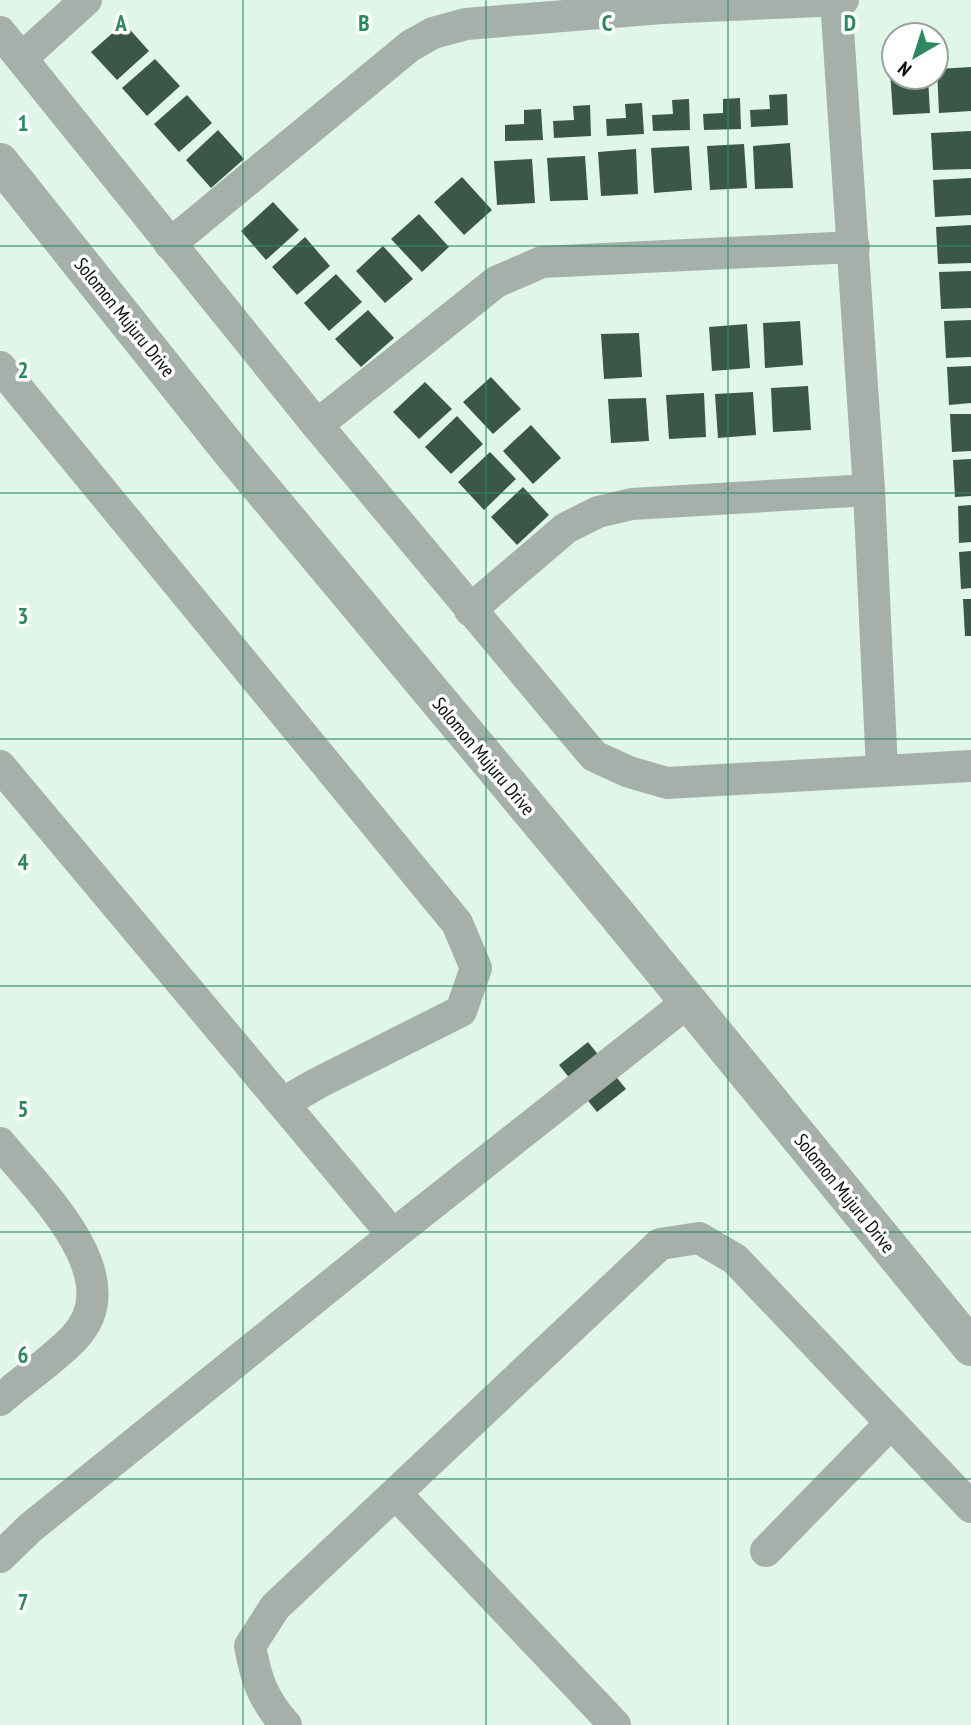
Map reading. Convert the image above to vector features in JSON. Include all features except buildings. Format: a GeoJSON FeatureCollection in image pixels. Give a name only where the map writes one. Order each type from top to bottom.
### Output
{"type":"FeatureCollection","features":[{"type":"Feature","properties":{"kind":"street"},"geometry":{"type":"LineString","coordinates":[[22,58],[86,0]]}},
{"type":"Feature","properties":{"kind":"street"},"geometry":{"type":"LineString","coordinates":[[836,0],[869,490],[882,771]]}},
{"type":"Feature","properties":{"kind":"street"},"geometry":{"type":"LineString","coordinates":[[170,244],[410,46],[433,33],[466,24],[661,4],[843,0]]}},
{"type":"Feature","properties":{"kind":"street"},"geometry":{"type":"LineString","coordinates":[[0,32],[317,425],[594,755],[629,772],[667,783],[971,766]]}},
{"type":"Feature","properties":{"kind":"street","name":"Solomon Mujuru Drive"},"geometry":{"type":"LineString","coordinates":[[0,162],[241,464],[689,1001],[971,1347]]}},
{"type":"Feature","properties":{"kind":"street"},"geometry":{"type":"LineString","coordinates":[[317,425],[496,282],[542,262],[853,247]]}},
{"type":"Feature","properties":{"kind":"street"},"geometry":{"type":"LineString","coordinates":[[0,367],[457,923],[476,968],[461,1012],[318,1083],[284,1103]]}},
{"type":"Feature","properties":{"kind":"street"},"geometry":{"type":"LineString","coordinates":[[471,610],[566,528],[598,512],[632,504],[869,490]]}},
{"type":"Feature","properties":{"kind":"street"},"geometry":{"type":"LineString","coordinates":[[0,766],[393,1235]]}},
{"type":"Feature","properties":{"kind":"street"},"geometry":{"type":"LineString","coordinates":[[0,1557],[30,1528],[393,1235],[689,1001]]}},
{"type":"Feature","properties":{"kind":"street"},"geometry":{"type":"LineString","coordinates":[[0,1143],[70,1227],[92,1278],[93,1305],[75,1336],[0,1400]]}},
{"type":"Feature","properties":{"kind":"street"},"geometry":{"type":"LineString","coordinates":[[286,1725],[256,1679],[250,1646],[275,1607],[660,1244],[699,1238],[735,1259],[971,1507]]}},
{"type":"Feature","properties":{"kind":"street"},"geometry":{"type":"LineString","coordinates":[[766,1551],[891,1423]]}},
{"type":"Feature","properties":{"kind":"street"},"geometry":{"type":"LineString","coordinates":[[396,1494],[615,1725]]}}]}
